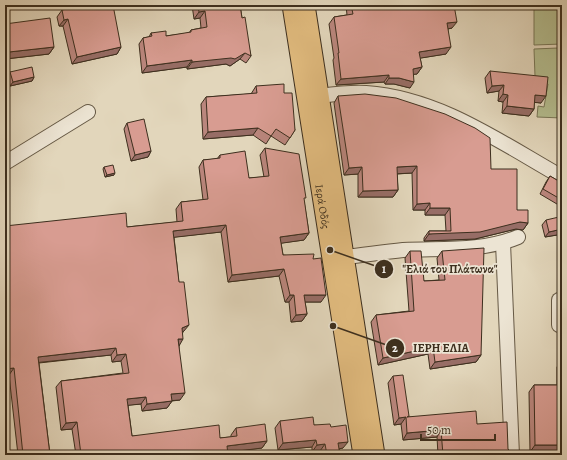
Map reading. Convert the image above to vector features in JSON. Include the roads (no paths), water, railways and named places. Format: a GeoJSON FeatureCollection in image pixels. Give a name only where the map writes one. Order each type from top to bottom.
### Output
{"type":"FeatureCollection","features":[{"type":"Feature","properties":{"kind":"main road","name":"Ιερά Οδός"},"geometry":{"type":"LineString","coordinates":[[291,5],[362,455]]}},
{"type":"Feature","properties":{"kind":"main road","name":"Ιερά Οδός"},"geometry":{"type":"LineString","coordinates":[[306,5],[376,455]]}},
{"type":"Feature","properties":{"kind":"street"},"geometry":{"type":"LineString","coordinates":[[320,96],[365,93],[420,102],[463,121],[562,177]]}},
{"type":"Feature","properties":{"kind":"street"},"geometry":{"type":"LineString","coordinates":[[5,163],[88,112]]}},
{"type":"Feature","properties":{"kind":"street"},"geometry":{"type":"LineString","coordinates":[[345,257],[401,250],[482,247],[503,243],[518,237]]}},
{"type":"Feature","properties":{"kind":"street"},"geometry":{"type":"LineString","coordinates":[[503,243],[512,455]]}},
{"type":"Feature","properties":{"kind":"street"},"geometry":{"type":"LineString","coordinates":[[559,300],[559,325]]}},
{"type":"Feature","properties":{"kind":"place","name":"\"Ελιά του Πλάτωνα\""},"geometry":{"type":"Point","coordinates":[330,250]}},
{"type":"Feature","properties":{"kind":"place","name":"ΙΕΡΗ ΕΛΙΑ"},"geometry":{"type":"Point","coordinates":[333,326]}}]}
